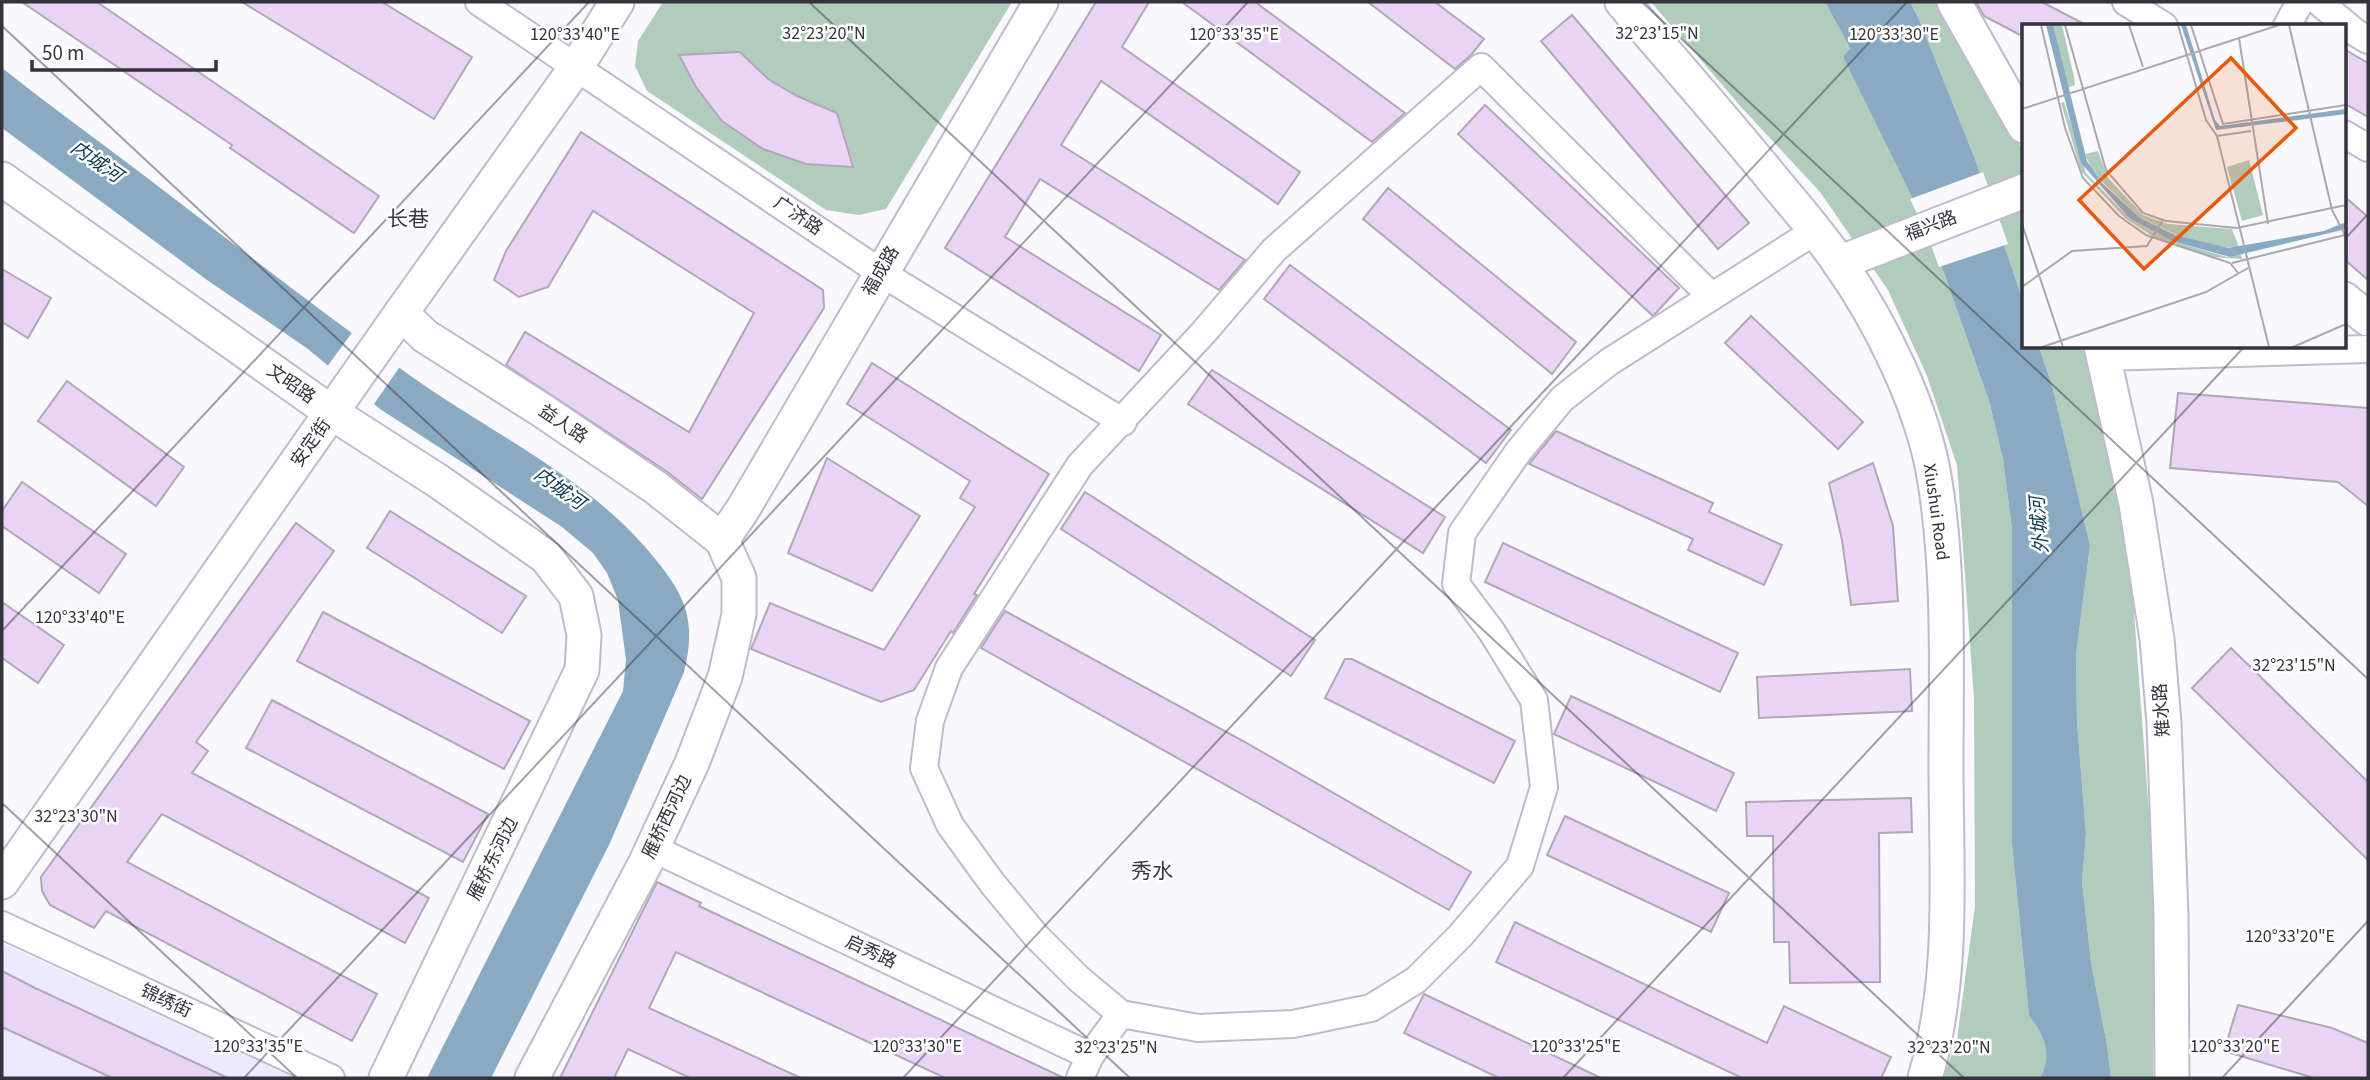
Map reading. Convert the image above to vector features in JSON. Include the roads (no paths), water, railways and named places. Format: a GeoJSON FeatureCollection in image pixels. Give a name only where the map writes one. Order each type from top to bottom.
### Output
{"type":"FeatureCollection","features":[{"type":"Feature","properties":{"kind":"street","name":"广济路"},"geometry":{"type":"LineString","coordinates":[[479,2],[880,272],[1123,422]]}},
{"type":"Feature","properties":{"kind":"street","name":"安定街"},"geometry":{"type":"LineString","coordinates":[[2,882],[577,66],[617,2]]}},
{"type":"Feature","properties":{"kind":"street","name":"福成路"},"geometry":{"type":"LineString","coordinates":[[722,540],[743,509],[1041,2]]}},
{"type":"Feature","properties":{"kind":"street","name":"Xiushui Road"},"geometry":{"type":"LineString","coordinates":[[1622,2],[1742,141],[1839,263],[1884,338],[1917,411],[1935,480],[1944,567],[1947,666],[1945,980],[1935,1043],[1925,1078]]}},
{"type":"Feature","properties":{"kind":"street"},"geometry":{"type":"LineString","coordinates":[[1954,2],[2019,110]]}},
{"type":"Feature","properties":{"kind":"street"},"geometry":{"type":"LineString","coordinates":[[2126,2],[2161,24]]}},
{"type":"Feature","properties":{"kind":"street"},"geometry":{"type":"LineString","coordinates":[[2288,24],[2300,2]]}},
{"type":"Feature","properties":{"kind":"street"},"geometry":{"type":"LineString","coordinates":[[2319,2],[2345,24]]}},
{"type":"Feature","properties":{"kind":"street"},"geometry":{"type":"LineString","coordinates":[[2346,25],[2368,40]]}},
{"type":"Feature","properties":{"kind":"street"},"geometry":{"type":"LineString","coordinates":[[1712,296],[1481,67],[1274,250],[1123,422],[1080,465],[949,668],[930,721],[924,768],[950,825],[992,883],[1036,936],[1079,979],[1121,1014],[1198,1028],[1293,1024],[1371,1008],[1416,980],[1461,936],[1520,866],[1544,786],[1534,700],[1493,632],[1456,584],[1462,533],[1518,452],[1562,398],[1609,362],[1815,231]]}},
{"type":"Feature","properties":{"kind":"street"},"geometry":{"type":"LineString","coordinates":[[2346,135],[2368,148]]}},
{"type":"Feature","properties":{"kind":"street","name":"文昭路"},"geometry":{"type":"LineString","coordinates":[[2,179],[337,406],[546,557],[576,596],[584,635]]}},
{"type":"Feature","properties":{"kind":"street","name":"福兴路"},"geometry":{"type":"LineString","coordinates":[[1839,263],[2022,192]]}},
{"type":"Feature","properties":{"kind":"street"},"geometry":{"type":"LineString","coordinates":[[2346,301],[2368,319]]}},
{"type":"Feature","properties":{"kind":"street","name":"益人路"},"geometry":{"type":"LineString","coordinates":[[397,318],[543,411],[655,487],[722,540]]}},
{"type":"Feature","properties":{"kind":"street"},"geometry":{"type":"LineString","coordinates":[[2102,352],[2368,349]]}},
{"type":"Feature","properties":{"kind":"street","name":"雉水路"},"geometry":{"type":"LineString","coordinates":[[2102,352],[2136,504],[2157,639],[2164,723],[2170,867],[2172,1078]]}},
{"type":"Feature","properties":{"kind":"street","name":"雁桥西河边"},"geometry":{"type":"LineString","coordinates":[[532,1078],[652,848],[692,763],[725,677],[739,614],[738,578],[722,540]]}},
{"type":"Feature","properties":{"kind":"street","name":"雁桥东河边"},"geometry":{"type":"LineString","coordinates":[[386,1078],[578,680],[582,670],[584,635]]}},
{"type":"Feature","properties":{"kind":"street","name":"启秀路"},"geometry":{"type":"LineString","coordinates":[[652,848],[1085,1067]]}},
{"type":"Feature","properties":{"kind":"street","name":"锦绣街"},"geometry":{"type":"LineString","coordinates":[[2,925],[331,1078]]}},
{"type":"Feature","properties":{"kind":"street"},"geometry":{"type":"LineString","coordinates":[[1085,1067],[1121,1014]]}},
{"type":"Feature","properties":{"kind":"water","name":"外城河"},"geometry":{"type":"Polygon","coordinates":[[[1825,2],[1910,2],[1975,159],[2022,298],[2022,348],[2039,348],[2052,385],[2090,546],[2076,655],[2077,722],[2086,834],[2082,881],[2091,962],[2111,1078],[2040,1078],[2046,1062],[2046,1053],[2039,1030],[2029,1016],[2012,844],[2012,529],[2003,459],[1989,401],[1931,236],[1843,57],[1850,48],[1825,2]]]}},
{"type":"Feature","properties":{"kind":"water","name":"内城河"},"geometry":{"type":"Polygon","coordinates":[[[2,68],[375,350],[593,498],[646,548],[678,591],[688,619],[688,652],[684,672],[610,843],[491,1078],[427,1078],[623,691],[626,660],[618,600],[607,573],[593,553],[562,527],[380,409],[308,349],[207,280],[2,128],[2,68]]]}},
{"type":"Feature","properties":{"kind":"district","name":"长巷"},"geometry":{"type":"Point","coordinates":[408,219]}},
{"type":"Feature","properties":{"kind":"district","name":"秀水"},"geometry":{"type":"Point","coordinates":[1152,871]}}]}
